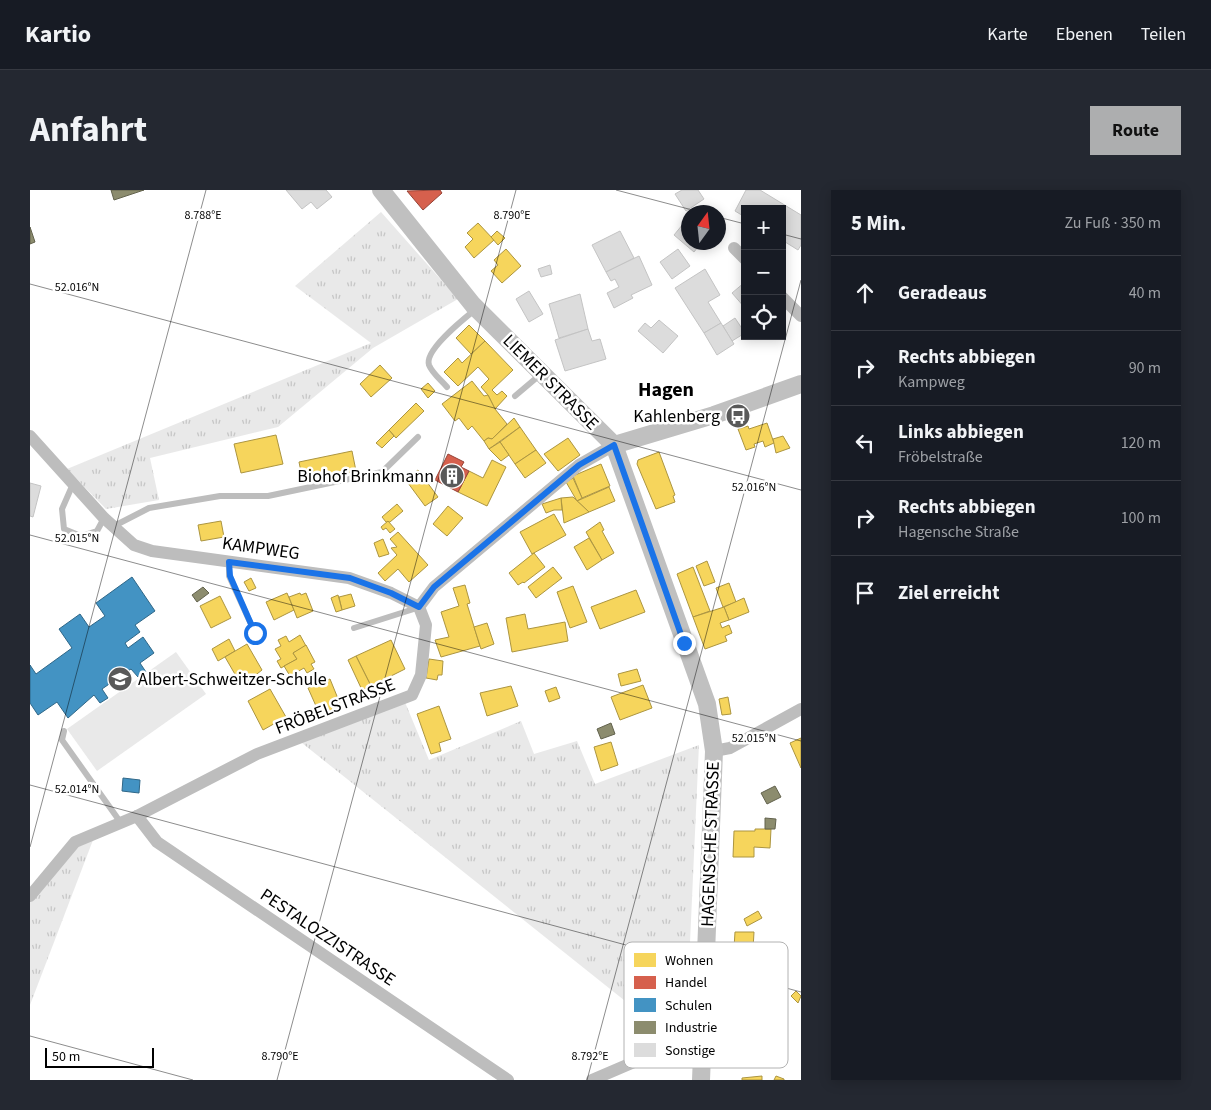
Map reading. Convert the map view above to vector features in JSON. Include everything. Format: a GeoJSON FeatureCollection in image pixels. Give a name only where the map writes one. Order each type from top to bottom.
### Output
{"type":"FeatureCollection","features":[{"type":"Feature","properties":{"kind":"street","name":"LIEMER STRASSE"},"geometry":{"type":"LineString","coordinates":[[381,190],[477,308],[614,445],[714,415],[801,384]]}},
{"type":"Feature","properties":{"kind":"street"},"geometry":{"type":"LineString","coordinates":[[734,248],[741,255]]}},
{"type":"Feature","properties":{"kind":"street"},"geometry":{"type":"LineString","coordinates":[[786,301],[801,316]]}},
{"type":"Feature","properties":{"kind":"street","name":"KAMPWEG"},"geometry":{"type":"LineString","coordinates":[[30,436],[72,484],[109,522],[134,544],[152,551],[350,578],[391,593],[419,607]]}},
{"type":"Feature","properties":{"kind":"street"},"geometry":{"type":"LineString","coordinates":[[419,607],[434,587],[579,465],[614,445]]}},
{"type":"Feature","properties":{"kind":"street","name":"HAGENSCHE STRASSE"},"geometry":{"type":"LineString","coordinates":[[614,445],[707,704],[714,751],[706,942]]}},
{"type":"Feature","properties":{"kind":"street","name":"FRÖBELSTRASSE"},"geometry":{"type":"LineString","coordinates":[[30,896],[75,842],[136,816],[257,754],[412,695],[420,675],[426,625],[419,607]]}},
{"type":"Feature","properties":{"kind":"street"},"geometry":{"type":"LineString","coordinates":[[714,751],[730,748],[800,708]]}},
{"type":"Feature","properties":{"kind":"street","name":"PESTALOZZISTRASSE"},"geometry":{"type":"LineString","coordinates":[[136,816],[157,842],[508,1080]]}},
{"type":"Feature","properties":{"kind":"street"},"geometry":{"type":"LineString","coordinates":[[592,1080],[624,1066]]}},
{"type":"Feature","properties":{"kind":"lane"},"geometry":{"type":"LineString","coordinates":[[447,386],[430,366],[429,357],[436,346],[477,308]]}},
{"type":"Feature","properties":{"kind":"lane"},"geometry":{"type":"LineString","coordinates":[[515,396],[542,373]]}},
{"type":"Feature","properties":{"kind":"lane"},"geometry":{"type":"LineString","coordinates":[[72,484],[62,509],[64,529],[80,536],[96,531],[109,522],[149,508],[220,496],[268,496],[382,472],[418,437]]}},
{"type":"Feature","properties":{"kind":"lane"},"geometry":{"type":"LineString","coordinates":[[229,562],[230,576],[255,633]]}},
{"type":"Feature","properties":{"kind":"lane"},"geometry":{"type":"LineString","coordinates":[[354,628],[419,607]]}},
{"type":"Feature","properties":{"kind":"lane"},"geometry":{"type":"LineString","coordinates":[[64,731],[62,740],[121,822]]}},
{"type":"Feature","properties":{"kind":"green space"},"geometry":{"type":"Polygon","coordinates":[[[381,212],[458,299],[373,348],[278,427],[150,458],[159,500],[106,509],[67,469],[371,343],[295,286],[381,212]]]}},
{"type":"Feature","properties":{"kind":"green space"},"geometry":{"type":"Polygon","coordinates":[[[176,652],[206,694],[97,771],[67,729],[176,652]]]}},
{"type":"Feature","properties":{"kind":"green space"},"geometry":{"type":"Polygon","coordinates":[[[402,695],[429,760],[521,721],[534,754],[577,741],[595,784],[699,745],[690,942],[624,942],[624,1000],[302,743],[402,695]]]}},
{"type":"Feature","properties":{"kind":"green space"},"geometry":{"type":"Polygon","coordinates":[[[93,840],[30,1005],[30,902],[77,847],[93,840]]]}},
{"type":"Feature","properties":{"kind":"building: Wohnen"},"geometry":{"type":"Polygon","coordinates":[[[478,223],[494,240],[474,258],[465,247],[473,239],[467,233],[478,223]]]}},
{"type":"Feature","properties":{"kind":"building: Wohnen"},"geometry":{"type":"Polygon","coordinates":[[[497,231],[505,238],[498,245],[491,237],[497,231]]]}},
{"type":"Feature","properties":{"kind":"building: Wohnen"},"geometry":{"type":"Polygon","coordinates":[[[506,249],[521,266],[502,283],[491,271],[498,265],[494,260],[506,249]]]}},
{"type":"Feature","properties":{"kind":"building: Wohnen"},"geometry":{"type":"Polygon","coordinates":[[[469,325],[485,341],[471,354],[456,338],[469,325]]]}},
{"type":"Feature","properties":{"kind":"building: Wohnen"},"geometry":{"type":"Polygon","coordinates":[[[485,341],[513,370],[492,390],[497,395],[502,391],[507,396],[495,409],[488,395],[481,387],[489,379],[478,367],[458,386],[444,372],[458,358],[462,363],[485,341]]]}},
{"type":"Feature","properties":{"kind":"building: Wohnen"},"geometry":{"type":"Polygon","coordinates":[[[380,365],[392,378],[371,397],[360,384],[380,365]]]}},
{"type":"Feature","properties":{"kind":"building: Wohnen"},"geometry":{"type":"Polygon","coordinates":[[[472,381],[484,396],[488,395],[495,409],[507,424],[492,439],[488,438],[484,441],[472,426],[468,430],[459,418],[455,421],[442,404],[472,381]]]}},
{"type":"Feature","properties":{"kind":"building: Wohnen"},"geometry":{"type":"Polygon","coordinates":[[[428,383],[435,391],[428,398],[421,389],[428,383]]]}},
{"type":"Feature","properties":{"kind":"building: Wohnen"},"geometry":{"type":"Polygon","coordinates":[[[416,403],[424,411],[396,438],[389,430],[416,403]]]}},
{"type":"Feature","properties":{"kind":"building: Wohnen"},"geometry":{"type":"Polygon","coordinates":[[[514,418],[520,427],[489,449],[484,441],[488,438],[492,439],[514,418]]]}},
{"type":"Feature","properties":{"kind":"building: Wohnen"},"geometry":{"type":"Polygon","coordinates":[[[767,423],[774,443],[765,447],[763,441],[754,444],[755,447],[746,450],[738,429],[748,426],[749,429],[767,423]]]}},
{"type":"Feature","properties":{"kind":"building: Wohnen"},"geometry":{"type":"Polygon","coordinates":[[[520,427],[536,450],[515,464],[500,442],[520,427]]]}},
{"type":"Feature","properties":{"kind":"building: Wohnen"},"geometry":{"type":"Polygon","coordinates":[[[389,430],[394,436],[382,448],[376,443],[389,430]]]}},
{"type":"Feature","properties":{"kind":"building: Wohnen"},"geometry":{"type":"Polygon","coordinates":[[[276,435],[283,464],[241,473],[234,444],[276,435]]]}},
{"type":"Feature","properties":{"kind":"building: Wohnen"},"geometry":{"type":"Polygon","coordinates":[[[783,436],[790,448],[776,453],[773,439],[783,436]]]}},
{"type":"Feature","properties":{"kind":"building: Wohnen"},"geometry":{"type":"Polygon","coordinates":[[[568,438],[580,455],[558,471],[544,454],[568,438]]]}},
{"type":"Feature","properties":{"kind":"building: Wohnen"},"geometry":{"type":"Polygon","coordinates":[[[500,442],[509,455],[501,461],[489,449],[500,442]]]}},
{"type":"Feature","properties":{"kind":"building: Wohnen"},"geometry":{"type":"Polygon","coordinates":[[[536,450],[546,463],[525,478],[515,464],[536,450]]]}},
{"type":"Feature","properties":{"kind":"building: Wohnen"},"geometry":{"type":"Polygon","coordinates":[[[352,451],[356,471],[303,482],[299,462],[352,451]]]}},
{"type":"Feature","properties":{"kind":"building: Wohnen"},"geometry":{"type":"Polygon","coordinates":[[[659,452],[675,495],[673,496],[675,502],[656,509],[637,464],[638,460],[659,452]]]}},
{"type":"Feature","properties":{"kind":"building: Wohnen"},"geometry":{"type":"Polygon","coordinates":[[[492,460],[506,467],[487,506],[458,492],[469,471],[483,478],[492,460]]]}},
{"type":"Feature","properties":{"kind":"building: Wohnen"},"geometry":{"type":"Polygon","coordinates":[[[601,464],[610,486],[582,498],[573,476],[601,464]]]}},
{"type":"Feature","properties":{"kind":"building: Wohnen"},"geometry":{"type":"Polygon","coordinates":[[[418,470],[438,497],[425,506],[405,479],[418,470]]]}},
{"type":"Feature","properties":{"kind":"building: Wohnen"},"geometry":{"type":"Polygon","coordinates":[[[573,478],[582,498],[577,501],[566,482],[573,478]]]}},
{"type":"Feature","properties":{"kind":"building: Wohnen"},"geometry":{"type":"Polygon","coordinates":[[[609,487],[615,501],[589,512],[577,501],[609,487]]]}},
{"type":"Feature","properties":{"kind":"building: Wohnen"},"geometry":{"type":"Polygon","coordinates":[[[573,497],[589,512],[564,523],[561,498],[573,497]]]}},
{"type":"Feature","properties":{"kind":"building: Wohnen"},"geometry":{"type":"Polygon","coordinates":[[[561,498],[562,510],[546,513],[542,504],[561,498]]]}},
{"type":"Feature","properties":{"kind":"building: Wohnen"},"geometry":{"type":"Polygon","coordinates":[[[397,504],[403,511],[390,522],[386,522],[382,517],[397,504]]]}},
{"type":"Feature","properties":{"kind":"building: Wohnen"},"geometry":{"type":"Polygon","coordinates":[[[448,506],[463,518],[447,536],[433,524],[448,506]]]}},
{"type":"Feature","properties":{"kind":"building: Wohnen"},"geometry":{"type":"Polygon","coordinates":[[[554,514],[566,535],[532,554],[520,532],[554,514]]]}},
{"type":"Feature","properties":{"kind":"building: Wohnen"},"geometry":{"type":"Polygon","coordinates":[[[221,521],[224,537],[201,541],[198,525],[221,521]]]}},
{"type":"Feature","properties":{"kind":"building: Wohnen"},"geometry":{"type":"Polygon","coordinates":[[[388,521],[395,529],[390,533],[386,528],[383,530],[381,527],[388,521]]]}},
{"type":"Feature","properties":{"kind":"building: Wohnen"},"geometry":{"type":"Polygon","coordinates":[[[600,522],[604,530],[602,531],[614,553],[602,560],[586,532],[600,522]]]}},
{"type":"Feature","properties":{"kind":"building: Wohnen"},"geometry":{"type":"Polygon","coordinates":[[[398,532],[428,565],[409,582],[398,569],[385,581],[378,573],[397,555],[391,548],[397,547],[390,539],[398,532]]]}},
{"type":"Feature","properties":{"kind":"building: Wohnen"},"geometry":{"type":"Polygon","coordinates":[[[589,538],[602,560],[587,570],[574,547],[589,538]]]}},
{"type":"Feature","properties":{"kind":"building: Wohnen"},"geometry":{"type":"Polygon","coordinates":[[[383,539],[389,554],[379,557],[374,543],[383,539]]]}},
{"type":"Feature","properties":{"kind":"building: Wohnen"},"geometry":{"type":"Polygon","coordinates":[[[534,553],[545,567],[524,583],[518,585],[509,573],[534,553]]]}},
{"type":"Feature","properties":{"kind":"building: Wohnen"},"geometry":{"type":"Polygon","coordinates":[[[707,561],[715,582],[704,586],[696,566],[707,561]]]}},
{"type":"Feature","properties":{"kind":"building: Wohnen"},"geometry":{"type":"Polygon","coordinates":[[[553,567],[562,578],[536,598],[528,587],[553,567]]]}},
{"type":"Feature","properties":{"kind":"building: Wohnen"},"geometry":{"type":"Polygon","coordinates":[[[693,567],[710,611],[693,617],[677,574],[693,567]]]}},
{"type":"Feature","properties":{"kind":"building: Wohnen"},"geometry":{"type":"Polygon","coordinates":[[[251,578],[256,588],[249,591],[244,582],[251,578]]]}},
{"type":"Feature","properties":{"kind":"building: Wohnen"},"geometry":{"type":"Polygon","coordinates":[[[729,583],[736,602],[723,607],[716,588],[729,583]]]}},
{"type":"Feature","properties":{"kind":"building: Wohnen"},"geometry":{"type":"Polygon","coordinates":[[[465,585],[470,603],[467,604],[480,646],[441,657],[435,640],[449,637],[441,612],[459,606],[453,588],[465,585]]]}},
{"type":"Feature","properties":{"kind":"building: Wohnen"},"geometry":{"type":"Polygon","coordinates":[[[573,586],[587,622],[570,628],[557,592],[573,586]]]}},
{"type":"Feature","properties":{"kind":"building: Wohnen"},"geometry":{"type":"Polygon","coordinates":[[[636,590],[645,612],[600,629],[591,607],[636,590]]]}},
{"type":"Feature","properties":{"kind":"building: Wohnen"},"geometry":{"type":"Polygon","coordinates":[[[287,593],[294,610],[274,620],[266,602],[287,593]]]}},
{"type":"Feature","properties":{"kind":"building: Wohnen"},"geometry":{"type":"Polygon","coordinates":[[[300,593],[301,595],[306,593],[313,611],[297,618],[289,597],[300,593]]]}},
{"type":"Feature","properties":{"kind":"building: Wohnen"},"geometry":{"type":"Polygon","coordinates":[[[351,594],[355,606],[342,610],[339,597],[351,594]]]}},
{"type":"Feature","properties":{"kind":"building: Wohnen"},"geometry":{"type":"Polygon","coordinates":[[[338,595],[342,610],[336,612],[331,598],[338,595]]]}},
{"type":"Feature","properties":{"kind":"building: Wohnen"},"geometry":{"type":"Polygon","coordinates":[[[220,596],[231,618],[211,628],[200,606],[220,596]]]}},
{"type":"Feature","properties":{"kind":"building: Wohnen"},"geometry":{"type":"Polygon","coordinates":[[[744,598],[749,612],[729,620],[724,607],[744,598]]]}},
{"type":"Feature","properties":{"kind":"building: Wohnen"},"geometry":{"type":"Polygon","coordinates":[[[724,607],[729,620],[720,623],[722,628],[729,625],[732,633],[725,636],[727,641],[705,649],[693,617],[724,607]]]}},
{"type":"Feature","properties":{"kind":"building: Wohnen"},"geometry":{"type":"Polygon","coordinates":[[[525,614],[528,629],[565,622],[568,641],[512,652],[506,618],[525,614]]]}},
{"type":"Feature","properties":{"kind":"building: Wohnen"},"geometry":{"type":"Polygon","coordinates":[[[487,623],[494,644],[481,649],[474,627],[487,623]]]}},
{"type":"Feature","properties":{"kind":"building: Wohnen"},"geometry":{"type":"Polygon","coordinates":[[[300,635],[306,646],[293,653],[297,659],[281,668],[277,661],[281,659],[275,649],[281,646],[278,640],[286,636],[289,642],[300,635]]]}},
{"type":"Feature","properties":{"kind":"building: Wohnen"},"geometry":{"type":"Polygon","coordinates":[[[229,639],[235,651],[218,661],[212,649],[229,639]]]}},
{"type":"Feature","properties":{"kind":"building: Wohnen"},"geometry":{"type":"Polygon","coordinates":[[[391,640],[405,669],[371,686],[356,656],[391,640]]]}},
{"type":"Feature","properties":{"kind":"building: Wohnen"},"geometry":{"type":"Polygon","coordinates":[[[247,644],[262,670],[248,681],[244,680],[241,674],[236,676],[225,657],[247,644]]]}},
{"type":"Feature","properties":{"kind":"building: Wohnen"},"geometry":{"type":"Polygon","coordinates":[[[306,645],[315,662],[311,664],[314,669],[307,673],[304,668],[290,676],[284,666],[297,659],[293,653],[306,645]]]}},
{"type":"Feature","properties":{"kind":"building: Wohnen"},"geometry":{"type":"Polygon","coordinates":[[[356,656],[371,686],[362,690],[348,660],[356,656]]]}},
{"type":"Feature","properties":{"kind":"building: Wohnen"},"geometry":{"type":"Polygon","coordinates":[[[429,659],[443,661],[442,675],[438,675],[437,680],[426,678],[429,659]]]}},
{"type":"Feature","properties":{"kind":"building: Wohnen"},"geometry":{"type":"Polygon","coordinates":[[[637,669],[641,681],[621,686],[618,674],[637,669]]]}},
{"type":"Feature","properties":{"kind":"building: Wohnen"},"geometry":{"type":"Polygon","coordinates":[[[330,679],[341,706],[320,715],[308,688],[330,679]]]}},
{"type":"Feature","properties":{"kind":"building: Wohnen"},"geometry":{"type":"Polygon","coordinates":[[[643,685],[652,708],[620,720],[611,697],[643,685]]]}},
{"type":"Feature","properties":{"kind":"building: Wohnen"},"geometry":{"type":"Polygon","coordinates":[[[511,686],[518,706],[487,716],[480,693],[511,686]]]}},
{"type":"Feature","properties":{"kind":"building: Wohnen"},"geometry":{"type":"Polygon","coordinates":[[[556,687],[560,698],[549,702],[545,691],[556,687]]]}},
{"type":"Feature","properties":{"kind":"building: Wohnen"},"geometry":{"type":"Polygon","coordinates":[[[270,689],[286,717],[263,730],[248,701],[270,689]]]}},
{"type":"Feature","properties":{"kind":"building: Wohnen"},"geometry":{"type":"Polygon","coordinates":[[[728,697],[731,714],[722,715],[719,699],[728,697]]]}},
{"type":"Feature","properties":{"kind":"building: Wohnen"},"geometry":{"type":"Polygon","coordinates":[[[439,706],[451,739],[439,743],[441,751],[431,754],[417,714],[439,706]]]}},
{"type":"Feature","properties":{"kind":"building: Wohnen"},"geometry":{"type":"Polygon","coordinates":[[[801,738],[801,768],[790,743],[801,738]]]}},
{"type":"Feature","properties":{"kind":"building: Wohnen"},"geometry":{"type":"Polygon","coordinates":[[[611,742],[618,765],[601,771],[594,747],[611,742]]]}},
{"type":"Feature","properties":{"kind":"building: Wohnen"},"geometry":{"type":"Polygon","coordinates":[[[755,829],[771,829],[770,848],[754,847],[754,857],[733,857],[734,831],[755,831],[755,829]]]}},
{"type":"Feature","properties":{"kind":"building: Wohnen"},"geometry":{"type":"Polygon","coordinates":[[[758,911],[762,918],[747,926],[744,919],[758,911]]]}},
{"type":"Feature","properties":{"kind":"building: Wohnen"},"geometry":{"type":"Polygon","coordinates":[[[735,932],[754,932],[753,942],[734,942],[735,932]]]}},
{"type":"Feature","properties":{"kind":"building: Wohnen"},"geometry":{"type":"Polygon","coordinates":[[[796,991],[801,996],[798,1003],[791,996],[796,991]]]}},
{"type":"Feature","properties":{"kind":"building: Wohnen"},"geometry":{"type":"Polygon","coordinates":[[[762,1076],[762,1080],[742,1080],[742,1078],[762,1076]]]}},
{"type":"Feature","properties":{"kind":"building: Wohnen"},"geometry":{"type":"Polygon","coordinates":[[[776,1076],[784,1079],[784,1080],[774,1080],[776,1076]]]}},
{"type":"Feature","properties":{"kind":"building: Handel"},"geometry":{"type":"Polygon","coordinates":[[[440,190],[442,193],[423,210],[407,191],[440,190]]]}},
{"type":"Feature","properties":{"kind":"building: Handel","name":"Biohof Brinkmann"},"geometry":{"type":"Polygon","coordinates":[[[448,454],[464,462],[461,467],[469,471],[458,492],[435,480],[448,454]]]}},
{"type":"Feature","properties":{"kind":"building: Schulen"},"geometry":{"type":"Polygon","coordinates":[[[132,577],[155,611],[135,625],[140,632],[125,643],[128,648],[143,637],[154,653],[140,663],[146,672],[138,677],[131,669],[102,689],[108,698],[100,703],[94,695],[68,718],[57,702],[38,715],[30,703],[30,665],[36,674],[72,648],[59,629],[80,614],[89,627],[105,616],[96,603],[132,577]]]}},
{"type":"Feature","properties":{"kind":"building: Schulen"},"geometry":{"type":"Polygon","coordinates":[[[123,778],[140,780],[139,793],[122,791],[123,778]]]}},
{"type":"Feature","properties":{"kind":"building: Industrie"},"geometry":{"type":"Polygon","coordinates":[[[111,190],[144,190],[114,200],[111,190]]]}},
{"type":"Feature","properties":{"kind":"building: Industrie"},"geometry":{"type":"Polygon","coordinates":[[[30,227],[35,242],[30,244],[30,227]]]}},
{"type":"Feature","properties":{"kind":"building: Industrie"},"geometry":{"type":"Polygon","coordinates":[[[203,587],[209,593],[197,602],[192,595],[203,587]]]}},
{"type":"Feature","properties":{"kind":"building: Industrie"},"geometry":{"type":"Polygon","coordinates":[[[611,723],[615,734],[601,739],[597,729],[611,723]]]}},
{"type":"Feature","properties":{"kind":"building: Industrie"},"geometry":{"type":"Polygon","coordinates":[[[775,786],[781,797],[767,804],[761,793],[775,786]]]}},
{"type":"Feature","properties":{"kind":"building: Industrie"},"geometry":{"type":"Polygon","coordinates":[[[765,818],[776,819],[775,829],[765,829],[765,818]]]}},
{"type":"Feature","properties":{"kind":"building: Sonstige"},"geometry":{"type":"Polygon","coordinates":[[[286,190],[326,190],[332,197],[317,209],[311,202],[302,209],[286,190]]]}},
{"type":"Feature","properties":{"kind":"building: Sonstige"},"geometry":{"type":"Polygon","coordinates":[[[682,190],[698,190],[704,199],[695,205],[682,205],[675,194],[682,190]]]}},
{"type":"Feature","properties":{"kind":"building: Sonstige"},"geometry":{"type":"Polygon","coordinates":[[[746,190],[760,190],[785,205],[741,205],[741,215],[735,211],[746,190]]]}},
{"type":"Feature","properties":{"kind":"building: Sonstige"},"geometry":{"type":"Polygon","coordinates":[[[786,206],[801,215],[801,245],[798,250],[786,242],[786,206]]]}},
{"type":"Feature","properties":{"kind":"building: Sonstige"},"geometry":{"type":"Polygon","coordinates":[[[681,226],[681,241],[674,235],[681,226]]]}},
{"type":"Feature","properties":{"kind":"building: Sonstige"},"geometry":{"type":"Polygon","coordinates":[[[620,231],[634,258],[606,272],[592,245],[620,231]]]}},
{"type":"Feature","properties":{"kind":"building: Sonstige"},"geometry":{"type":"Polygon","coordinates":[[[678,249],[690,266],[672,279],[660,262],[678,249]]]}},
{"type":"Feature","properties":{"kind":"building: Sonstige"},"geometry":{"type":"Polygon","coordinates":[[[639,256],[652,285],[631,295],[633,298],[614,308],[607,293],[619,287],[615,279],[611,281],[606,272],[639,256]]]}},
{"type":"Feature","properties":{"kind":"building: Sonstige"},"geometry":{"type":"Polygon","coordinates":[[[550,265],[552,274],[541,277],[538,269],[550,265]]]}},
{"type":"Feature","properties":{"kind":"building: Sonstige"},"geometry":{"type":"Polygon","coordinates":[[[705,269],[720,295],[708,302],[721,323],[704,333],[675,288],[705,269]]]}},
{"type":"Feature","properties":{"kind":"building: Sonstige"},"geometry":{"type":"Polygon","coordinates":[[[741,285],[741,303],[732,293],[741,285]]]}},
{"type":"Feature","properties":{"kind":"building: Sonstige"},"geometry":{"type":"Polygon","coordinates":[[[529,291],[543,314],[529,322],[516,299],[529,291]]]}},
{"type":"Feature","properties":{"kind":"building: Sonstige"},"geometry":{"type":"Polygon","coordinates":[[[580,294],[588,329],[559,338],[549,304],[580,294]]]}},
{"type":"Feature","properties":{"kind":"building: Sonstige"},"geometry":{"type":"Polygon","coordinates":[[[735,318],[741,327],[741,335],[732,341],[723,326],[735,318]]]}},
{"type":"Feature","properties":{"kind":"building: Sonstige"},"geometry":{"type":"Polygon","coordinates":[[[659,320],[678,336],[663,353],[638,331],[645,323],[651,328],[659,320]]]}},
{"type":"Feature","properties":{"kind":"building: Sonstige"},"geometry":{"type":"Polygon","coordinates":[[[721,323],[734,344],[717,355],[704,333],[721,323]]]}},
{"type":"Feature","properties":{"kind":"building: Sonstige"},"geometry":{"type":"Polygon","coordinates":[[[588,329],[592,341],[600,339],[606,359],[565,371],[555,340],[588,329]]]}},
{"type":"Feature","properties":{"kind":"building: Sonstige"},"geometry":{"type":"Polygon","coordinates":[[[30,483],[41,486],[33,517],[30,516],[30,483]]]}},
{"type":"Feature","properties":{"kind":"place","name":"Kahlenberg"},"geometry":{"type":"Point","coordinates":[738,416]}},
{"type":"Feature","properties":{"kind":"place","name":"Biohof Brinkmann"},"geometry":{"type":"Point","coordinates":[452,476]}},
{"type":"Feature","properties":{"kind":"place","name":"Albert-Schweitzer-Schule"},"geometry":{"type":"Point","coordinates":[120,679]}},
{"type":"Feature","properties":{"kind":"district","name":"Hagen"},"geometry":{"type":"Point","coordinates":[666,389]}},
{"type":"Feature","properties":{"kind":"route"},"geometry":{"type":"LineString","coordinates":[[255,633],[230,576],[229,562],[350,578],[391,593],[419,607],[434,587],[579,465],[614,445],[684,643]]}}]}
